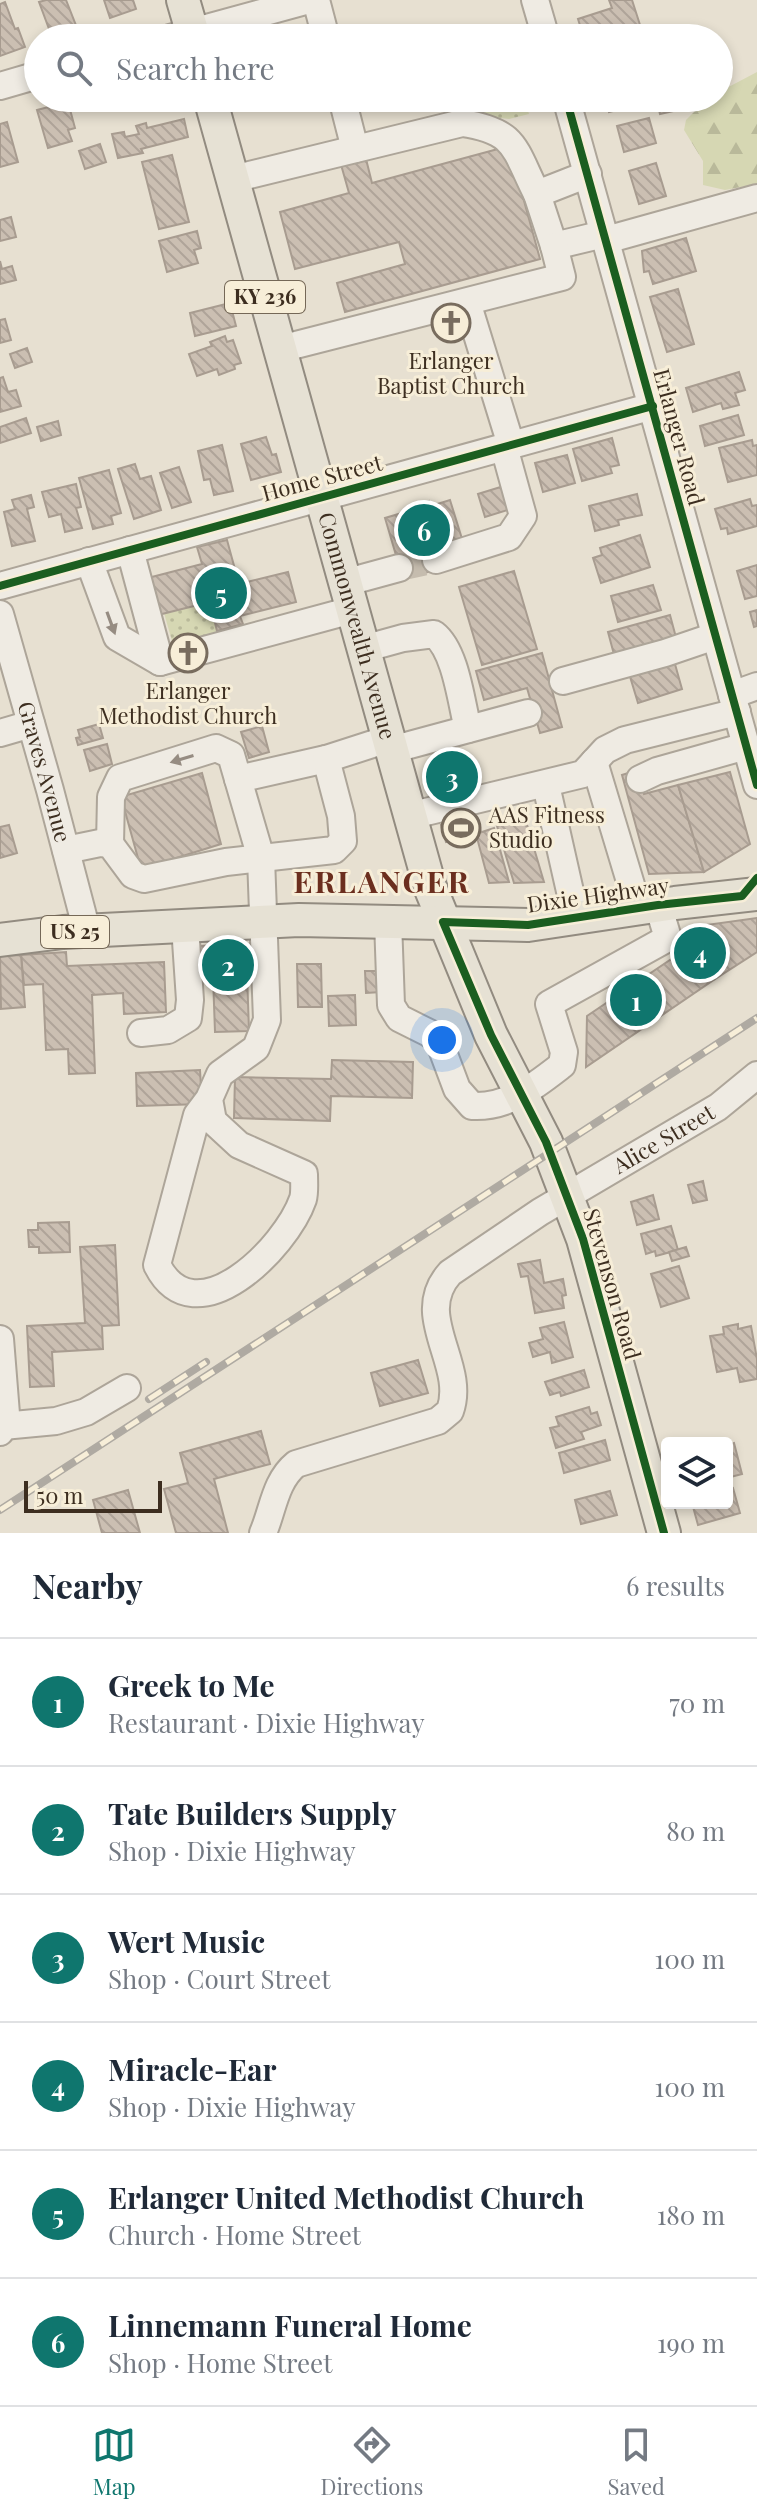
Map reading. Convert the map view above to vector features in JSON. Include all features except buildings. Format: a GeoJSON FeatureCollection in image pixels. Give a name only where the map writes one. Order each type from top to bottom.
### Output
{"type":"FeatureCollection","features":[{"type":"Feature","properties":{"kind":"main road"},"geometry":{"type":"LineString","coordinates":[[183,0],[184,24]]}},
{"type":"Feature","properties":{"kind":"main road","name":"Commonwealth Avenue"},"geometry":{"type":"LineString","coordinates":[[214,112],[409,816],[443,922]]}},
{"type":"Feature","properties":{"kind":"main road","name":"Dixie Highway"},"geometry":{"type":"LineString","coordinates":[[0,940],[87,931],[265,922],[388,921],[528,925],[752,889]]}},
{"type":"Feature","properties":{"kind":"main road","name":"Stevenson Road"},"geometry":{"type":"LineString","coordinates":[[443,922],[491,1035],[523,1095],[568,1196],[664,1533]]}},
{"type":"Feature","properties":{"kind":"street"},"geometry":{"type":"LineString","coordinates":[[226,24],[309,0]]}},
{"type":"Feature","properties":{"kind":"street"},"geometry":{"type":"LineString","coordinates":[[316,0],[322,24]]}},
{"type":"Feature","properties":{"kind":"street"},"geometry":{"type":"LineString","coordinates":[[535,0],[542,24]]}},
{"type":"Feature","properties":{"kind":"street"},"geometry":{"type":"LineString","coordinates":[[0,86],[24,79]]}},
{"type":"Feature","properties":{"kind":"street"},"geometry":{"type":"LineString","coordinates":[[346,112],[355,149]]}},
{"type":"Feature","properties":{"kind":"street","name":"Erlanger Road"},"geometry":{"type":"LineString","coordinates":[[570,112],[715,636],[742,697],[746,746],[757,785]]}},
{"type":"Feature","properties":{"kind":"street"},"geometry":{"type":"LineString","coordinates":[[233,179],[462,123],[481,126],[498,132],[510,141],[537,194],[554,246],[562,277],[280,349]]}},
{"type":"Feature","properties":{"kind":"street"},"geometry":{"type":"LineString","coordinates":[[537,194],[588,174]]}},
{"type":"Feature","properties":{"kind":"street"},"geometry":{"type":"LineString","coordinates":[[554,246],[605,237],[757,198]]}},
{"type":"Feature","properties":{"kind":"street"},"geometry":{"type":"LineString","coordinates":[[436,560],[509,537],[523,516],[508,446],[467,302]]}},
{"type":"Feature","properties":{"kind":"street","name":"Home Street"},"geometry":{"type":"LineString","coordinates":[[0,586],[653,406]]}},
{"type":"Feature","properties":{"kind":"street"},"geometry":{"type":"LineString","coordinates":[[130,550],[160,662]]}},
{"type":"Feature","properties":{"kind":"street"},"geometry":{"type":"LineString","coordinates":[[89,561],[117,637],[160,662],[348,597],[399,568]]}},
{"type":"Feature","properties":{"kind":"street","name":"Graves Avenue"},"geometry":{"type":"LineString","coordinates":[[0,614],[87,931]]}},
{"type":"Feature","properties":{"kind":"street"},"geometry":{"type":"LineString","coordinates":[[363,649],[403,638],[434,634],[448,652],[468,729]]}},
{"type":"Feature","properties":{"kind":"street"},"geometry":{"type":"LineString","coordinates":[[563,681],[715,636]]}},
{"type":"Feature","properties":{"kind":"street"},"geometry":{"type":"LineString","coordinates":[[409,816],[583,774],[605,750],[625,740],[742,697]]}},
{"type":"Feature","properties":{"kind":"street"},"geometry":{"type":"LineString","coordinates":[[238,779],[528,713]]}},
{"type":"Feature","properties":{"kind":"street"},"geometry":{"type":"LineString","coordinates":[[0,733],[31,724]]}},
{"type":"Feature","properties":{"kind":"street"},"geometry":{"type":"LineString","coordinates":[[622,784],[746,746]]}},
{"type":"Feature","properties":{"kind":"street"},"geometry":{"type":"LineString","coordinates":[[209,1099],[213,1121],[239,1145],[304,1174],[303,1198],[266,1256],[240,1279],[207,1292],[180,1292],[165,1279],[157,1265],[197,1115],[209,1099],[220,1074],[256,1048],[267,1020],[261,858],[231,755],[216,748],[120,778],[111,797],[110,844],[133,875],[144,879],[226,862],[261,858],[334,850],[343,841],[341,816],[326,759]]}},
{"type":"Feature","properties":{"kind":"street"},"geometry":{"type":"LineString","coordinates":[[388,921],[391,1005],[399,1018],[439,1041],[457,1089],[472,1106],[485,1107],[523,1095],[562,1065],[564,1052],[549,1004],[668,938],[648,906],[622,784],[594,762]]}},
{"type":"Feature","properties":{"kind":"street"},"geometry":{"type":"LineString","coordinates":[[546,785],[576,918]]}},
{"type":"Feature","properties":{"kind":"street"},"geometry":{"type":"LineString","coordinates":[[66,850],[110,844]]}},
{"type":"Feature","properties":{"kind":"street"},"geometry":{"type":"LineString","coordinates":[[141,1033],[168,1030],[188,1018],[190,1000],[185,926]]}},
{"type":"Feature","properties":{"kind":"street","name":"Alice Street"},"geometry":{"type":"LineString","coordinates":[[263,1533],[276,1493],[288,1471],[305,1459],[438,1421],[450,1411],[455,1383],[435,1311],[442,1282],[450,1273],[568,1196],[718,1107],[757,1075]]}},
{"type":"Feature","properties":{"kind":"street"},"geometry":{"type":"LineString","coordinates":[[0,1339],[6,1414],[2,1429],[56,1421],[86,1412],[127,1388]]}},
{"type":"Feature","properties":{"kind":"green space"},"geometry":{"type":"Polygon","coordinates":[[[757,72],[757,184],[725,190],[703,185],[703,161],[684,130],[686,120],[694,112],[733,112],[733,85],[757,72]]]}},
{"type":"Feature","properties":{"kind":"green space"},"geometry":{"type":"Polygon","coordinates":[[[467,112],[529,114],[509,119],[467,112]]]}},
{"type":"Feature","properties":{"kind":"green space"},"geometry":{"type":"Polygon","coordinates":[[[210,602],[219,636],[174,648],[164,613],[210,602]]]}},
{"type":"Feature","properties":{"kind":"tunnel"},"geometry":{"type":"LineString","coordinates":[[399,568],[436,560]]}},
{"type":"Feature","properties":{"kind":"railway"},"geometry":{"type":"LineString","coordinates":[[0,1510],[757,1018]]}},
{"type":"Feature","properties":{"kind":"railway"},"geometry":{"type":"LineString","coordinates":[[149,1399],[206,1362]]}},
{"type":"Feature","properties":{"kind":"cycle path"},"geometry":{"type":"LineString","coordinates":[[570,112],[757,785]]}},
{"type":"Feature","properties":{"kind":"cycle path"},"geometry":{"type":"LineString","coordinates":[[0,586],[653,406]]}},
{"type":"Feature","properties":{"kind":"cycle path"},"geometry":{"type":"LineString","coordinates":[[664,1533],[583,1239],[546,1142],[491,1035],[443,922],[528,925],[742,896],[757,878]]}},
{"type":"Feature","properties":{"kind":"place","name":"Erlanger Baptist Church"},"geometry":{"type":"Point","coordinates":[451,323]}},
{"type":"Feature","properties":{"kind":"place","name":"Linnemann Funeral Home"},"geometry":{"type":"Point","coordinates":[424,530]}},
{"type":"Feature","properties":{"kind":"place","name":"Erlanger United Methodist Church"},"geometry":{"type":"Point","coordinates":[221,593]}},
{"type":"Feature","properties":{"kind":"place","name":"Erlanger Methodist Church"},"geometry":{"type":"Point","coordinates":[188,653]}},
{"type":"Feature","properties":{"kind":"place","name":"Wert Music"},"geometry":{"type":"Point","coordinates":[452,777]}},
{"type":"Feature","properties":{"kind":"place","name":"AAS Fitness Studio"},"geometry":{"type":"Point","coordinates":[461,828]}},
{"type":"Feature","properties":{"kind":"place","name":"Miracle-Ear"},"geometry":{"type":"Point","coordinates":[700,953]}},
{"type":"Feature","properties":{"kind":"place","name":"Tate Builders Supply"},"geometry":{"type":"Point","coordinates":[228,965]}},
{"type":"Feature","properties":{"kind":"place","name":"Greek to Me"},"geometry":{"type":"Point","coordinates":[636,1000]}},
{"type":"Feature","properties":{"kind":"district","name":"ERLANGER"},"geometry":{"type":"Point","coordinates":[382,883]}}]}
